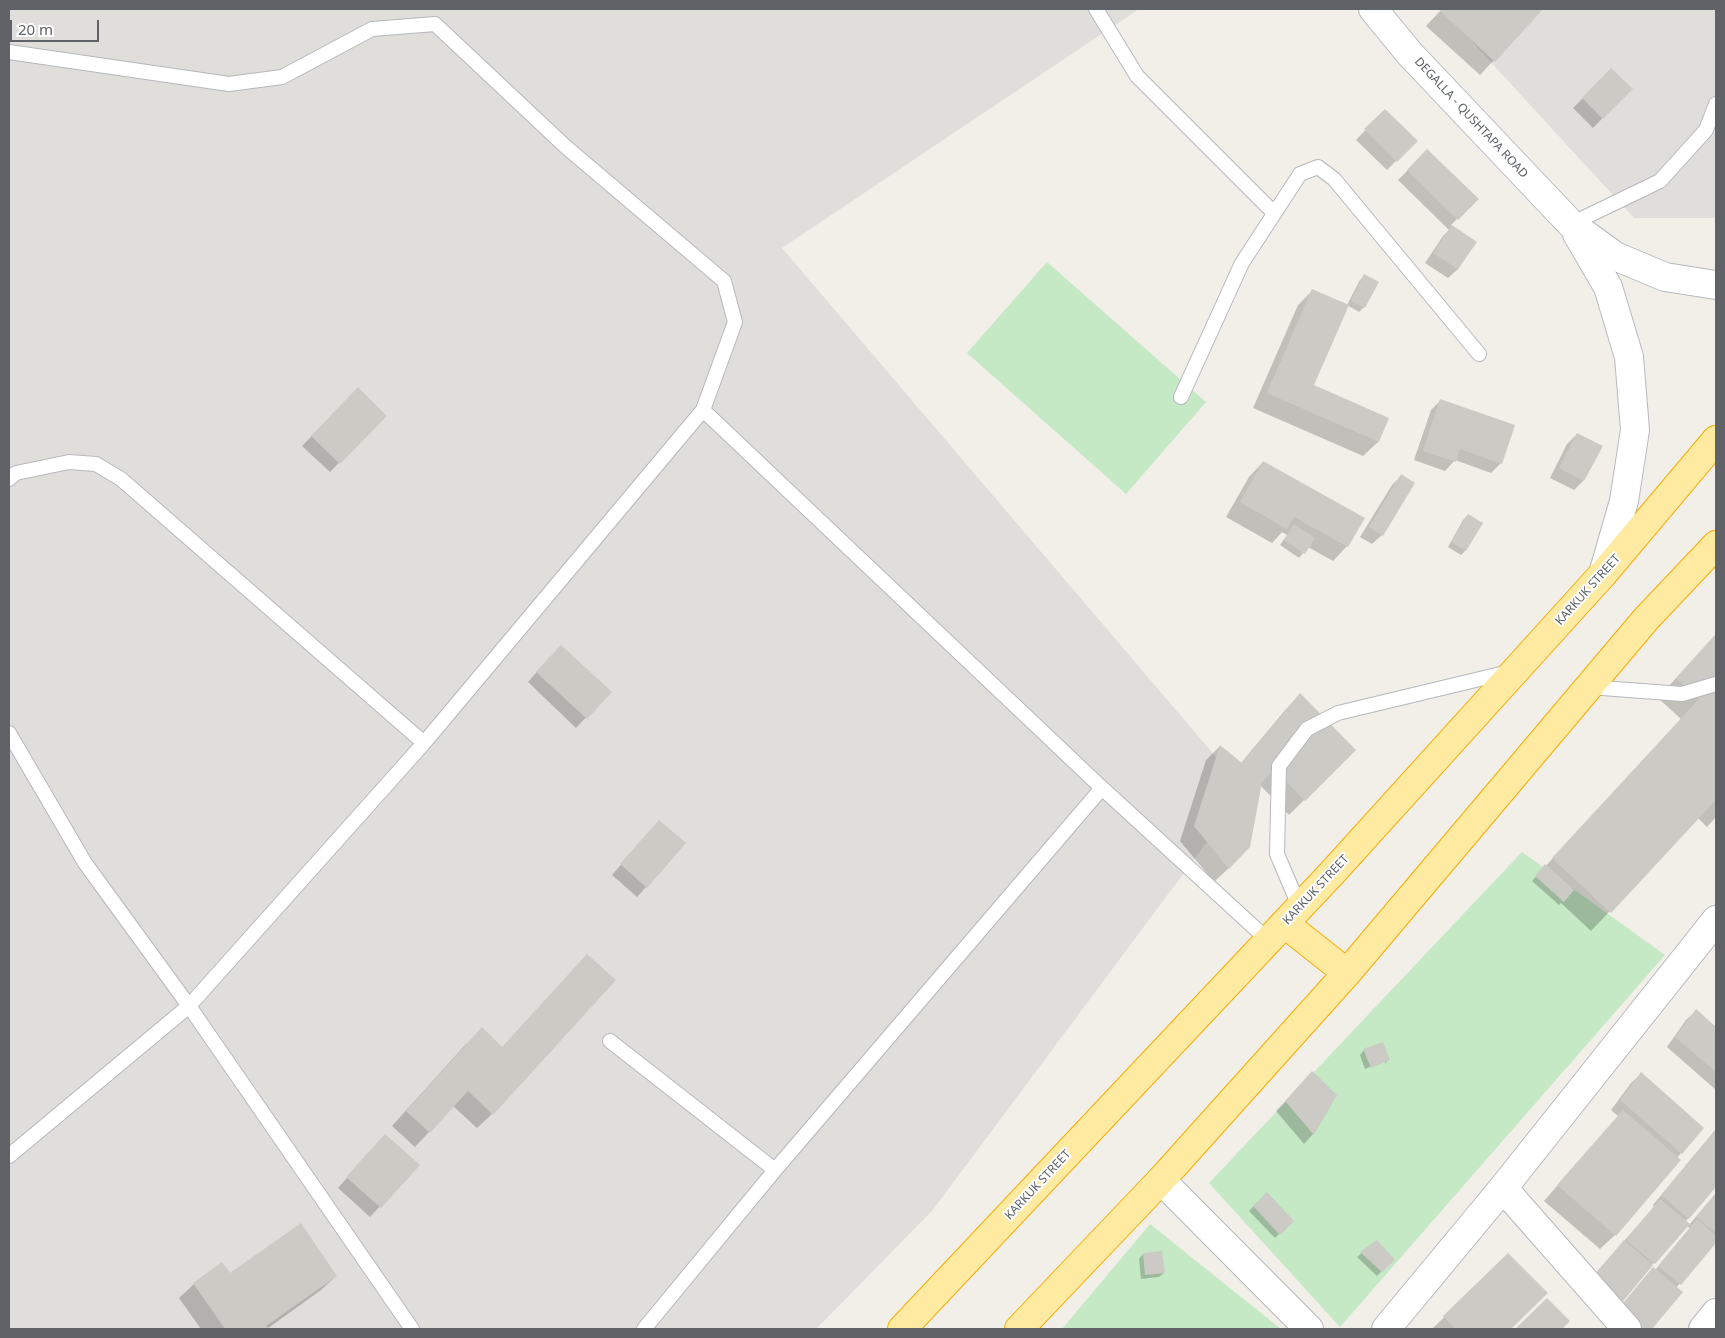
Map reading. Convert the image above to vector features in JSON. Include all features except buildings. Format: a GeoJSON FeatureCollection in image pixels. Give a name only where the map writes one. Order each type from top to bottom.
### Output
{"type":"FeatureCollection","features":[{"type":"Feature","properties":{"kind":"highway","name":"KARKUK STREET"},"geometry":{"type":"LineString","coordinates":[[902,1329],[1285,924],[1604,574],[1716,440]]}},
{"type":"Feature","properties":{"kind":"highway"},"geometry":{"type":"LineString","coordinates":[[1019,1329],[1161,1180],[1347,973],[1646,618],[1716,545]]}},
{"type":"Feature","properties":{"kind":"highway"},"geometry":{"type":"LineString","coordinates":[[1285,924],[1347,973]]}},
{"type":"Feature","properties":{"kind":"street","name":"DEGALLA - QUSHTAPA ROAD"},"geometry":{"type":"LineString","coordinates":[[1383,13],[1410,54],[1571,224]]}},
{"type":"Feature","properties":{"kind":"street"},"geometry":{"type":"LineString","coordinates":[[1571,224],[1623,260],[1665,277],[1716,285]]}},
{"type":"Feature","properties":{"kind":"street"},"geometry":{"type":"LineString","coordinates":[[1571,224],[1608,288],[1629,357],[1635,430],[1624,502],[1604,574]]}},
{"type":"Feature","properties":{"kind":"street"},"geometry":{"type":"LineString","coordinates":[[1386,1329],[1503,1188],[1716,920]]}},
{"type":"Feature","properties":{"kind":"street"},"geometry":{"type":"LineString","coordinates":[[1161,1180],[1309,1329]]}},
{"type":"Feature","properties":{"kind":"street"},"geometry":{"type":"LineString","coordinates":[[1503,1188],[1626,1329]]}},
{"type":"Feature","properties":{"kind":"street"},"geometry":{"type":"LineString","coordinates":[[1703,1329],[1716,1313]]}},
{"type":"Feature","properties":{"kind":"lane"},"geometry":{"type":"LineString","coordinates":[[1096,9],[1137,76],[1274,213]]}},
{"type":"Feature","properties":{"kind":"lane"},"geometry":{"type":"LineString","coordinates":[[9,52],[229,84],[282,77],[372,29],[434,24],[566,147],[724,281],[736,322],[703,410],[424,743],[189,1006],[9,1156]]}},
{"type":"Feature","properties":{"kind":"lane"},"geometry":{"type":"LineString","coordinates":[[1571,224],[1660,180],[1706,130],[1716,104]]}},
{"type":"Feature","properties":{"kind":"lane"},"geometry":{"type":"LineString","coordinates":[[1182,397],[1242,263],[1300,174],[1318,167],[1334,179],[1478,354]]}},
{"type":"Feature","properties":{"kind":"lane"},"geometry":{"type":"LineString","coordinates":[[703,410],[1102,788],[1285,924]]}},
{"type":"Feature","properties":{"kind":"lane"},"geometry":{"type":"LineString","coordinates":[[9,480],[16,473],[69,462],[96,464],[121,478],[424,743]]}},
{"type":"Feature","properties":{"kind":"lane"},"geometry":{"type":"LineString","coordinates":[[1285,924],[1277,854],[1278,766],[1307,729],[1338,714],[1516,670]]}},
{"type":"Feature","properties":{"kind":"lane"},"geometry":{"type":"LineString","coordinates":[[1588,687],[1682,694],[1716,684]]}},
{"type":"Feature","properties":{"kind":"lane"},"geometry":{"type":"LineString","coordinates":[[9,733],[85,863],[189,1006],[412,1329]]}},
{"type":"Feature","properties":{"kind":"lane"},"geometry":{"type":"LineString","coordinates":[[644,1329],[775,1170],[1102,788]]}},
{"type":"Feature","properties":{"kind":"lane"},"geometry":{"type":"LineString","coordinates":[[610,1041],[775,1170]]}},
{"type":"Feature","properties":{"kind":"shaded area"},"geometry":{"type":"Polygon","coordinates":[[[9,9],[1139,9],[782,248],[1245,791],[932,1211],[816,1329],[9,1329],[9,9]]]}},
{"type":"Feature","properties":{"kind":"shaded area"},"geometry":{"type":"Polygon","coordinates":[[[1442,9],[1716,9],[1716,218],[1634,218],[1442,9]]]}},
{"type":"Feature","properties":{"kind":"green space"},"geometry":{"type":"Polygon","coordinates":[[[1047,262],[1206,402],[1126,494],[967,353],[1047,262]]]}},
{"type":"Feature","properties":{"kind":"green space"},"geometry":{"type":"Polygon","coordinates":[[[1522,852],[1665,955],[1340,1327],[1209,1183],[1522,852]]]}},
{"type":"Feature","properties":{"kind":"green space"},"geometry":{"type":"Polygon","coordinates":[[[1150,1224],[1281,1329],[1062,1329],[1150,1224]]]}}]}
